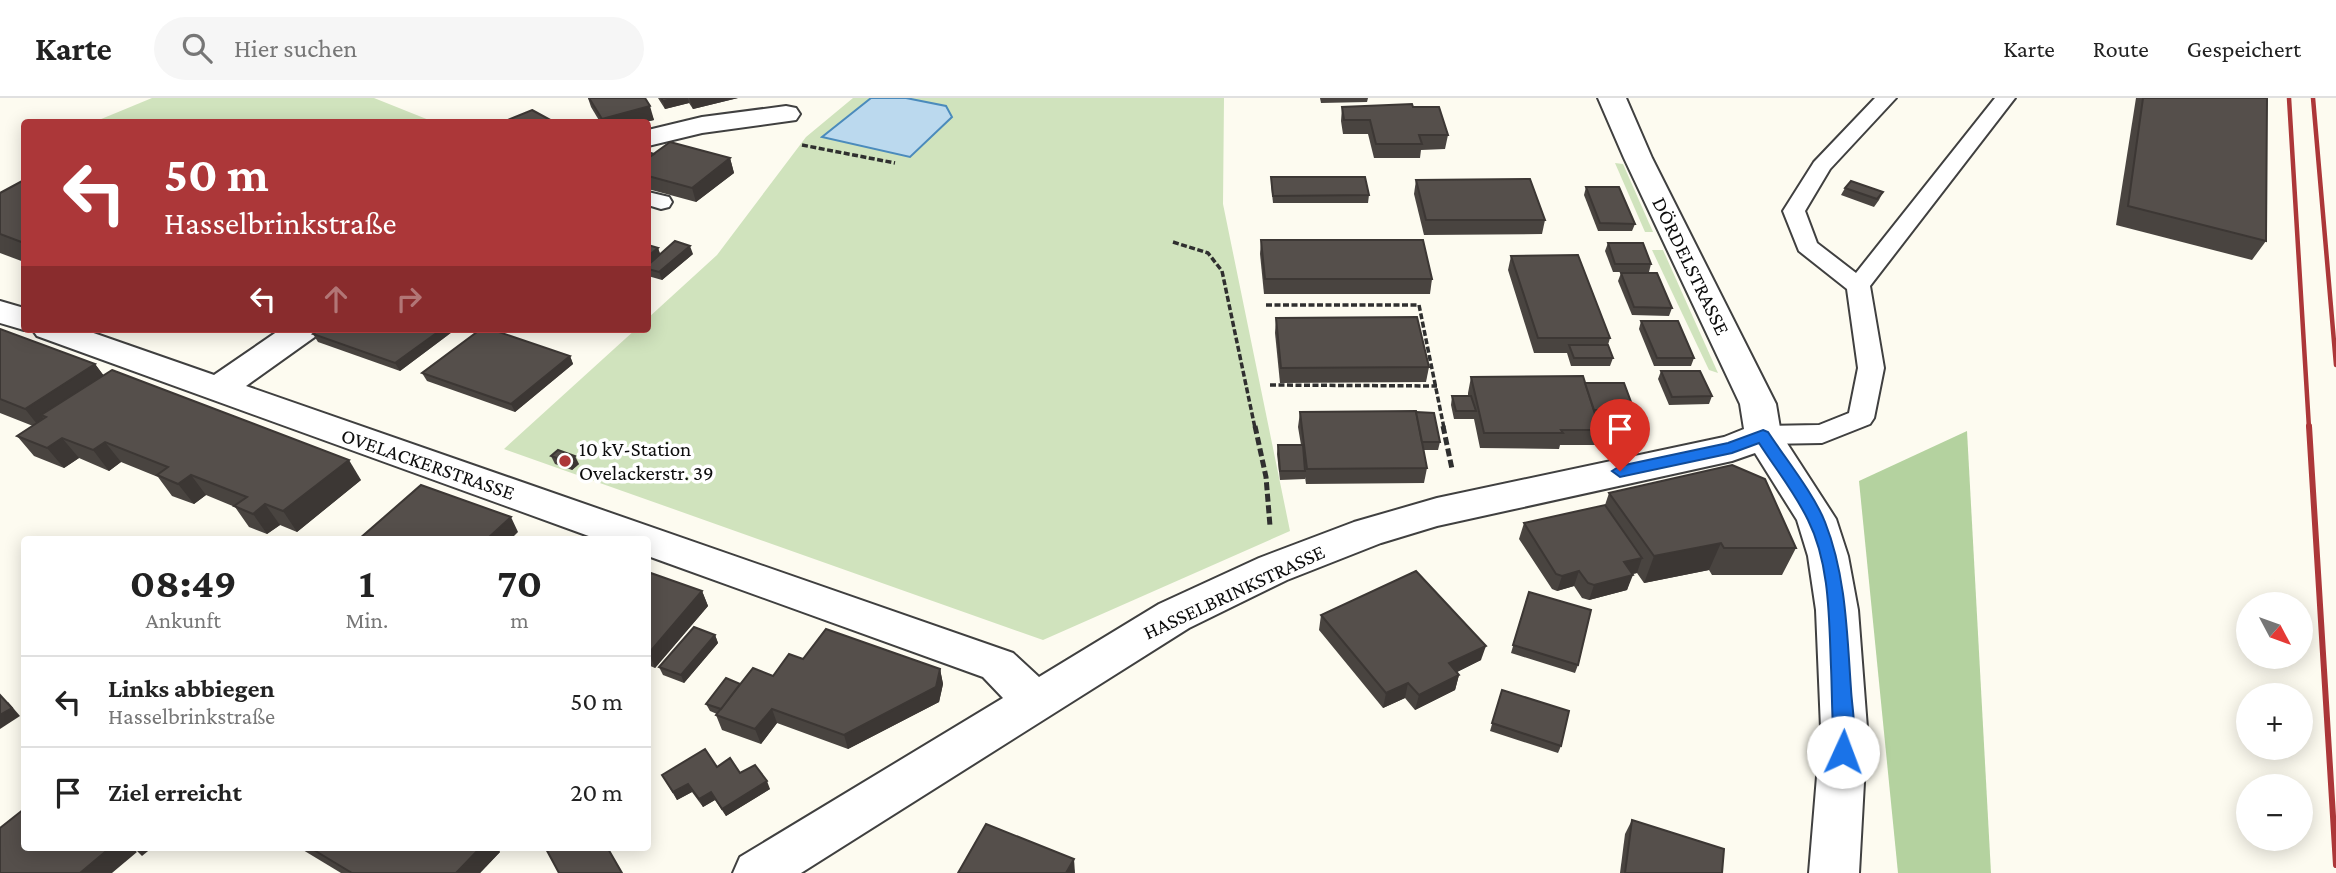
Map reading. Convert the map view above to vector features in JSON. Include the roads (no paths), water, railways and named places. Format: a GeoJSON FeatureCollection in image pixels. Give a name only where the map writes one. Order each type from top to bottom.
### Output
{"type":"FeatureCollection","features":[{"type":"Feature","properties":{"kind":"street","name":"DÖRDELSTRASSE"},"geometry":{"type":"LineString","coordinates":[[1612,98],[1638,158],[1758,404],[1763,435]]}},
{"type":"Feature","properties":{"kind":"street"},"geometry":{"type":"LineString","coordinates":[[651,137],[702,125],[786,114]]}},
{"type":"Feature","properties":{"kind":"street"},"geometry":{"type":"LineString","coordinates":[[0,311],[21,319]]}},
{"type":"Feature","properties":{"kind":"street","name":"OVELACKERSTRASSE"},"geometry":{"type":"LineString","coordinates":[[60,333],[631,536]]}},
{"type":"Feature","properties":{"kind":"street"},"geometry":{"type":"LineString","coordinates":[[216,390],[298,333]]}},
{"type":"Feature","properties":{"kind":"street","name":"HASSELBRINKSTRASSE"},"geometry":{"type":"LineString","coordinates":[[758,873],[1034,700],[1174,616],[1273,569],[1368,532],[1458,507],[1732,448],[1763,435]]}},
{"type":"Feature","properties":{"kind":"street"},"geometry":{"type":"LineString","coordinates":[[1763,435],[1816,519],[1829,556],[1837,610],[1844,728],[1834,873]]}},
{"type":"Feature","properties":{"kind":"street"},"geometry":{"type":"LineString","coordinates":[[651,542],[998,665],[1034,700]]}},
{"type":"Feature","properties":{"kind":"lane"},"geometry":{"type":"LineString","coordinates":[[1763,435],[1822,435],[1861,418],[1871,368],[1858,286],[1807,246],[1794,211],[1821,166],[1885,98]]}},
{"type":"Feature","properties":{"kind":"lane"},"geometry":{"type":"LineString","coordinates":[[1858,286],[2005,98]]}},
{"type":"Feature","properties":{"kind":"water"},"geometry":{"type":"Polygon","coordinates":[[[871,98],[906,98],[946,106],[952,117],[910,157],[822,137],[871,98]]]}},
{"type":"Feature","properties":{"kind":"railway"},"geometry":{"type":"LineString","coordinates":[[2289,98],[2309,428]]}},
{"type":"Feature","properties":{"kind":"railway"},"geometry":{"type":"LineString","coordinates":[[2313,98],[2336,365]]}},
{"type":"Feature","properties":{"kind":"railway"},"geometry":{"type":"LineString","coordinates":[[2309,426],[2336,865]]}},
{"type":"Feature","properties":{"kind":"place","name":"10 kV-Station Ovelackerstr. 39"},"geometry":{"type":"Point","coordinates":[565,461]}}]}
